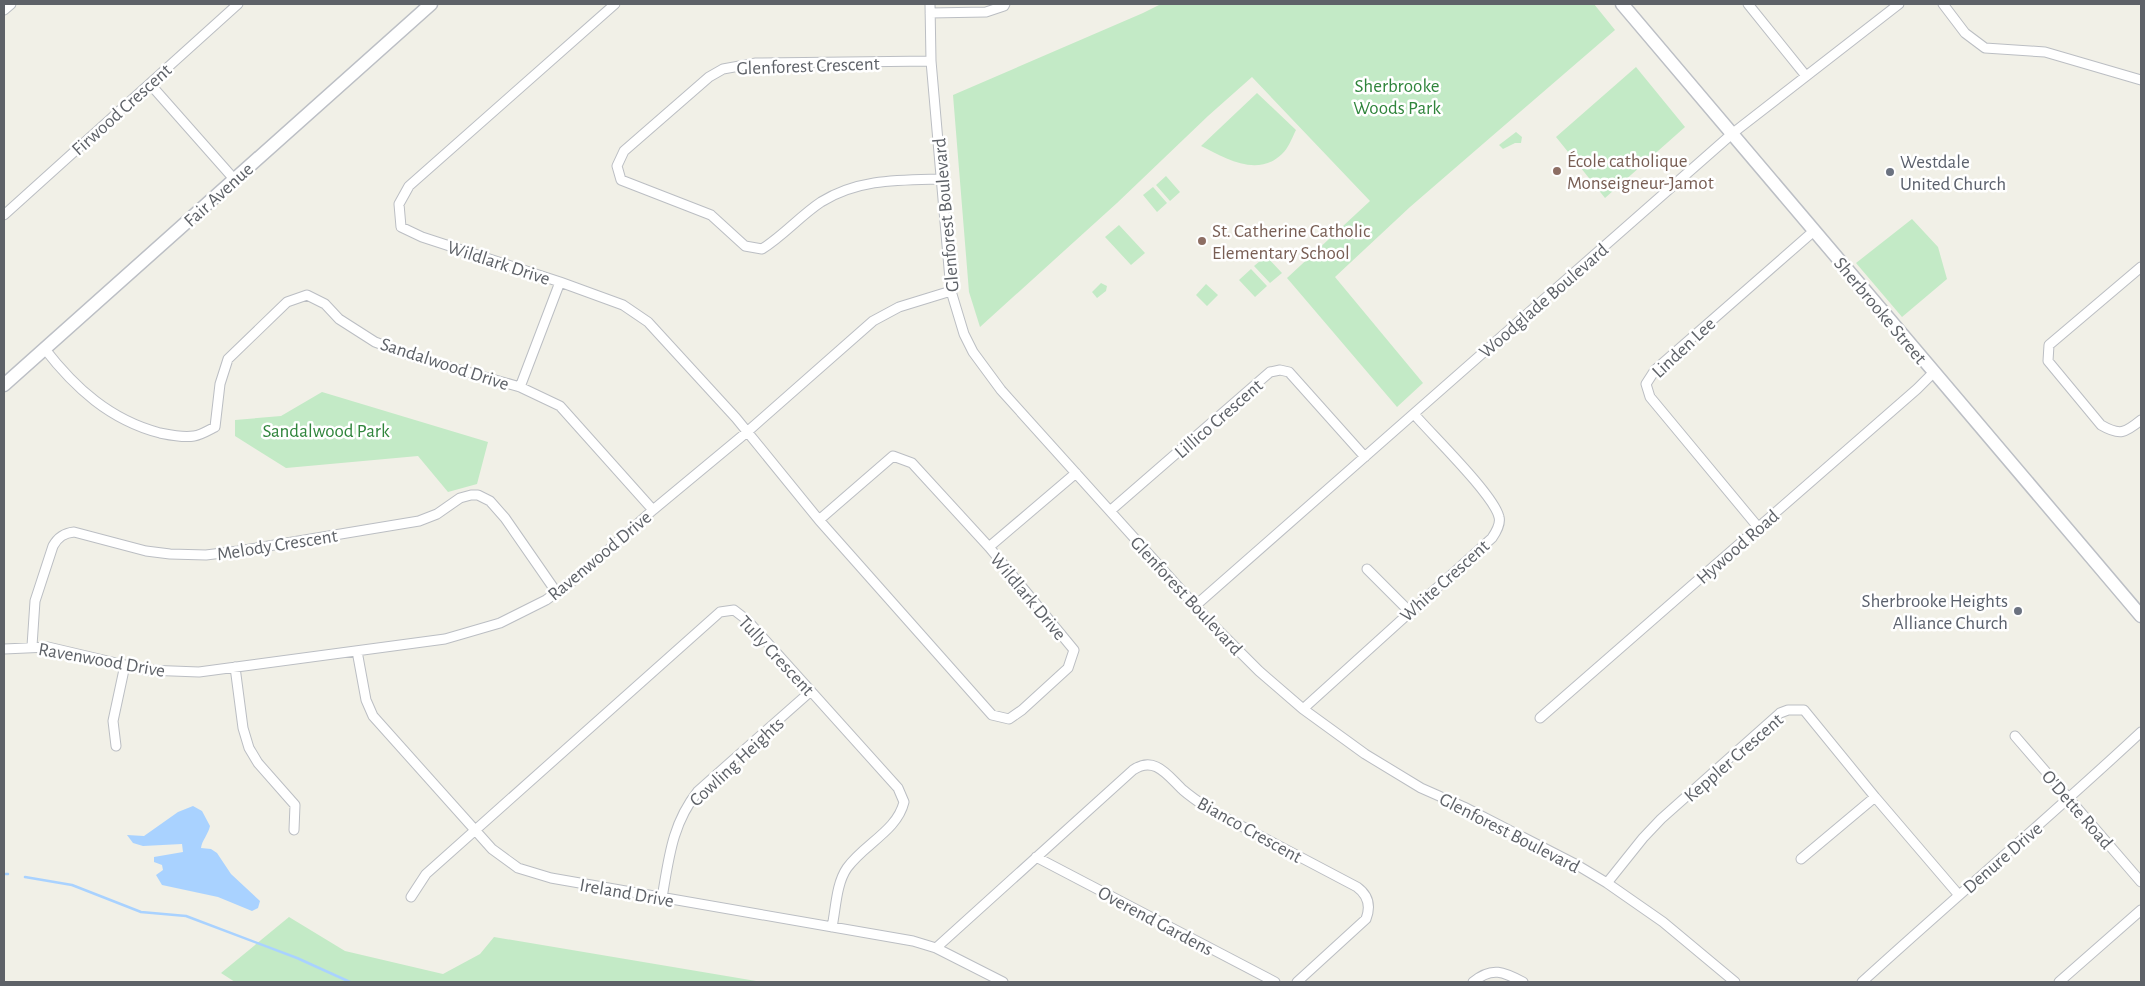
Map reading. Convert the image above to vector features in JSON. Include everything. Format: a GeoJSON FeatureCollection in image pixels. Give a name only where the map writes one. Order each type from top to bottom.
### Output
{"type":"FeatureCollection","features":[{"type":"Feature","properties":{"kind":"main road","name":"Fair Avenue"},"geometry":{"type":"LineString","coordinates":[[4,384],[431,4]]}},
{"type":"Feature","properties":{"kind":"main road","name":"Sherbrooke Street"},"geometry":{"type":"LineString","coordinates":[[1622,4],[2141,616]]}},
{"type":"Feature","properties":{"kind":"street"},"geometry":{"type":"LineString","coordinates":[[4,10],[11,4]]}},
{"type":"Feature","properties":{"kind":"street","name":"Firwood Crescent"},"geometry":{"type":"LineString","coordinates":[[4,215],[238,4]]}},
{"type":"Feature","properties":{"kind":"street","name":"Wildlark Drive"},"geometry":{"type":"LineString","coordinates":[[615,4],[410,186],[399,204],[401,227],[415,234],[623,304],[648,322],[747,432],[818,520],[992,715],[1009,719],[1022,710],[1068,668],[1074,650],[989,547],[912,463],[892,456],[818,520]]}},
{"type":"Feature","properties":{"kind":"street"},"geometry":{"type":"LineString","coordinates":[[930,8],[986,12],[1005,4]]}},
{"type":"Feature","properties":{"kind":"street"},"geometry":{"type":"LineString","coordinates":[[1748,4],[1806,76]]}},
{"type":"Feature","properties":{"kind":"street","name":"Woodglade Boulevard"},"geometry":{"type":"LineString","coordinates":[[1195,606],[1733,133],[1899,4]]}},
{"type":"Feature","properties":{"kind":"street"},"geometry":{"type":"LineString","coordinates":[[1943,4],[1965,33],[1985,48],[2045,52],[2141,80]]}},
{"type":"Feature","properties":{"kind":"street","name":"Glenforest Boulevard"},"geometry":{"type":"LineString","coordinates":[[930,8],[931,61],[950,291],[964,334],[987,373],[1195,606],[1259,671],[1302,709],[1365,754],[1421,788],[1464,807],[1577,865],[1607,883],[1663,922],[1735,982]]}},
{"type":"Feature","properties":{"kind":"street","name":"Glenforest Crescent"},"geometry":{"type":"LineString","coordinates":[[931,61],[756,63],[723,69],[709,77],[624,151],[617,166],[621,180],[711,215],[745,246],[762,249],[779,238],[820,203],[844,189],[874,182],[940,179]]}},
{"type":"Feature","properties":{"kind":"street"},"geometry":{"type":"LineString","coordinates":[[150,84],[234,179]]}},
{"type":"Feature","properties":{"kind":"street","name":"Linden Lee"},"geometry":{"type":"LineString","coordinates":[[1758,527],[1650,397],[1646,384],[1655,370],[1815,230]]}},
{"type":"Feature","properties":{"kind":"street"},"geometry":{"type":"LineString","coordinates":[[2141,267],[2049,345],[2048,361],[2101,425],[2111,431],[2120,433],[2141,420]]}},
{"type":"Feature","properties":{"kind":"street"},"geometry":{"type":"LineString","coordinates":[[520,387],[560,282]]}},
{"type":"Feature","properties":{"kind":"street","name":"Ravenwood Drive"},"geometry":{"type":"LineString","coordinates":[[4,649],[32,646],[60,649],[146,670],[182,672],[235,668],[437,640],[474,632],[514,617],[557,593],[589,568],[653,510],[747,432],[873,321],[899,307],[950,291]]}},
{"type":"Feature","properties":{"kind":"street","name":"Sandalwood Drive"},"geometry":{"type":"LineString","coordinates":[[44,348],[95,402],[118,418],[142,428],[168,435],[194,436],[215,427],[220,384],[228,359],[287,302],[307,295],[325,304],[339,319],[375,342],[418,358],[520,387],[560,406],[653,510]]}},
{"type":"Feature","properties":{"kind":"street","name":"Lillico Crescent"},"geometry":{"type":"LineString","coordinates":[[1110,511],[1270,372],[1280,370],[1289,372],[1365,457]]}},
{"type":"Feature","properties":{"kind":"street","name":"Hywood Road"},"geometry":{"type":"LineString","coordinates":[[1540,718],[1933,373]]}},
{"type":"Feature","properties":{"kind":"street","name":"White Crescent"},"geometry":{"type":"LineString","coordinates":[[1302,709],[1492,538],[1498,529],[1499,517],[1486,495],[1414,414]]}},
{"type":"Feature","properties":{"kind":"street"},"geometry":{"type":"LineString","coordinates":[[989,547],[1076,472]]}},
{"type":"Feature","properties":{"kind":"street","name":"Melody Crescent"},"geometry":{"type":"LineString","coordinates":[[32,646],[35,602],[53,546],[56,540],[66,533],[74,532],[146,551],[206,555],[248,550],[419,521],[437,514],[460,498],[478,495],[490,501],[505,518],[557,593]]}},
{"type":"Feature","properties":{"kind":"street"},"geometry":{"type":"LineString","coordinates":[[1366,569],[1409,611]]}},
{"type":"Feature","properties":{"kind":"street","name":"Tully Crescent"},"geometry":{"type":"LineString","coordinates":[[411,897],[426,874],[720,612],[734,610],[747,620],[898,788],[904,802],[899,818],[860,853],[846,870],[839,891],[832,927]]}},
{"type":"Feature","properties":{"kind":"street","name":"Ireland Drive"},"geometry":{"type":"LineString","coordinates":[[357,651],[366,700],[372,716],[474,831],[502,858],[532,874],[913,941],[936,948],[1003,982]]}},
{"type":"Feature","properties":{"kind":"street"},"geometry":{"type":"LineString","coordinates":[[116,746],[113,721],[126,665]]}},
{"type":"Feature","properties":{"kind":"street"},"geometry":{"type":"LineString","coordinates":[[235,668],[247,742],[258,763],[295,805],[294,830]]}},
{"type":"Feature","properties":{"kind":"street","name":"Cowling Heights"},"geometry":{"type":"LineString","coordinates":[[662,898],[673,837],[686,807],[698,791],[811,691]]}},
{"type":"Feature","properties":{"kind":"street","name":"Keppler Crescent"},"geometry":{"type":"LineString","coordinates":[[1607,883],[1660,819],[1780,713],[1788,710],[1804,710],[1874,797],[1958,894]]}},
{"type":"Feature","properties":{"kind":"street","name":"Denure Drive"},"geometry":{"type":"LineString","coordinates":[[1862,982],[1958,894],[2070,799],[2141,732]]}},
{"type":"Feature","properties":{"kind":"street","name":"O'Dette Road"},"geometry":{"type":"LineString","coordinates":[[2015,736],[2141,882]]}},
{"type":"Feature","properties":{"kind":"street","name":"Bianco Crescent"},"geometry":{"type":"LineString","coordinates":[[936,948],[1135,769],[1150,764],[1160,768],[1188,794],[1209,809],[1356,887],[1366,896],[1369,912],[1361,925],[1297,982]]}},
{"type":"Feature","properties":{"kind":"street"},"geometry":{"type":"LineString","coordinates":[[1801,859],[1874,797]]}},
{"type":"Feature","properties":{"kind":"street","name":"Overend Gardens"},"geometry":{"type":"LineString","coordinates":[[1036,858],[1275,982]]}},
{"type":"Feature","properties":{"kind":"street"},"geometry":{"type":"LineString","coordinates":[[2059,982],[2141,910]]}},
{"type":"Feature","properties":{"kind":"street"},"geometry":{"type":"LineString","coordinates":[[1473,982],[1483,974],[1496,972],[1508,974],[1523,982]]}},
{"type":"Feature","properties":{"kind":"green space","name":"Sherbrooke Woods Park"},"geometry":{"type":"Polygon","coordinates":[[[1161,4],[1594,4],[1615,30],[1410,207],[1335,277],[1423,383],[1397,407],[1287,278],[1370,201],[1252,77],[980,327],[969,292],[953,95],[1161,4]]]}},
{"type":"Feature","properties":{"kind":"green space"},"geometry":{"type":"Polygon","coordinates":[[[1636,67],[1685,127],[1605,198],[1556,137],[1636,67]]]}},
{"type":"Feature","properties":{"kind":"green space"},"geometry":{"type":"Polygon","coordinates":[[[1257,93],[1296,130],[1282,154],[1262,165],[1241,164],[1201,146],[1257,93]]]}},
{"type":"Feature","properties":{"kind":"green space"},"geometry":{"type":"Polygon","coordinates":[[[1516,132],[1522,137],[1521,143],[1515,143],[1503,149],[1499,145],[1516,132]]]}},
{"type":"Feature","properties":{"kind":"green space"},"geometry":{"type":"Polygon","coordinates":[[[1166,176],[1180,192],[1170,201],[1156,185],[1166,176]]]}},
{"type":"Feature","properties":{"kind":"green space"},"geometry":{"type":"Polygon","coordinates":[[[1153,187],[1167,203],[1157,212],[1143,195],[1153,187]]]}},
{"type":"Feature","properties":{"kind":"green space"},"geometry":{"type":"Polygon","coordinates":[[[1912,219],[1938,247],[1947,279],[1902,317],[1856,263],[1912,219]]]}},
{"type":"Feature","properties":{"kind":"green space"},"geometry":{"type":"Polygon","coordinates":[[[1119,225],[1145,253],[1131,265],[1105,237],[1119,225]]]}},
{"type":"Feature","properties":{"kind":"green space"},"geometry":{"type":"Polygon","coordinates":[[[1266,256],[1282,273],[1270,283],[1254,266],[1266,256]]]}},
{"type":"Feature","properties":{"kind":"green space"},"geometry":{"type":"Polygon","coordinates":[[[1251,269],[1267,286],[1255,297],[1239,280],[1251,269]]]}},
{"type":"Feature","properties":{"kind":"green space"},"geometry":{"type":"Polygon","coordinates":[[[1101,283],[1107,286],[1106,291],[1097,298],[1092,292],[1101,283]]]}},
{"type":"Feature","properties":{"kind":"green space"},"geometry":{"type":"Polygon","coordinates":[[[1206,284],[1218,295],[1207,306],[1196,295],[1206,284]]]}},
{"type":"Feature","properties":{"kind":"green space","name":"Sandalwood Park"},"geometry":{"type":"Polygon","coordinates":[[[322,392],[488,442],[477,484],[448,492],[418,456],[286,468],[235,436],[235,420],[281,416],[322,392]]]}},
{"type":"Feature","properties":{"kind":"green space"},"geometry":{"type":"Polygon","coordinates":[[[289,917],[345,951],[443,974],[480,954],[494,937],[762,982],[235,982],[221,973],[289,917]]]}},
{"type":"Feature","properties":{"kind":"water"},"geometry":{"type":"Polygon","coordinates":[[[193,806],[202,811],[210,826],[201,848],[211,849],[217,853],[231,874],[260,901],[258,908],[252,911],[218,897],[162,885],[156,875],[163,870],[162,865],[154,862],[154,857],[183,852],[182,844],[143,846],[133,843],[127,835],[144,836],[178,812],[193,806]]]}},
{"type":"Feature","properties":{"kind":"waterway"},"geometry":{"type":"LineString","coordinates":[[25,877],[72,885],[141,912],[186,916],[297,958],[350,982]]}},
{"type":"Feature","properties":{"kind":"place","name":"École catholique Monseigneur-Jamot"},"geometry":{"type":"Point","coordinates":[1557,171]}},
{"type":"Feature","properties":{"kind":"place","name":"Westdale United Church"},"geometry":{"type":"Point","coordinates":[1890,172]}},
{"type":"Feature","properties":{"kind":"place","name":"St. Catherine Catholic Elementary School"},"geometry":{"type":"Point","coordinates":[1202,241]}},
{"type":"Feature","properties":{"kind":"place","name":"Sherbrooke Heights Alliance Church"},"geometry":{"type":"Point","coordinates":[2018,611]}}]}
